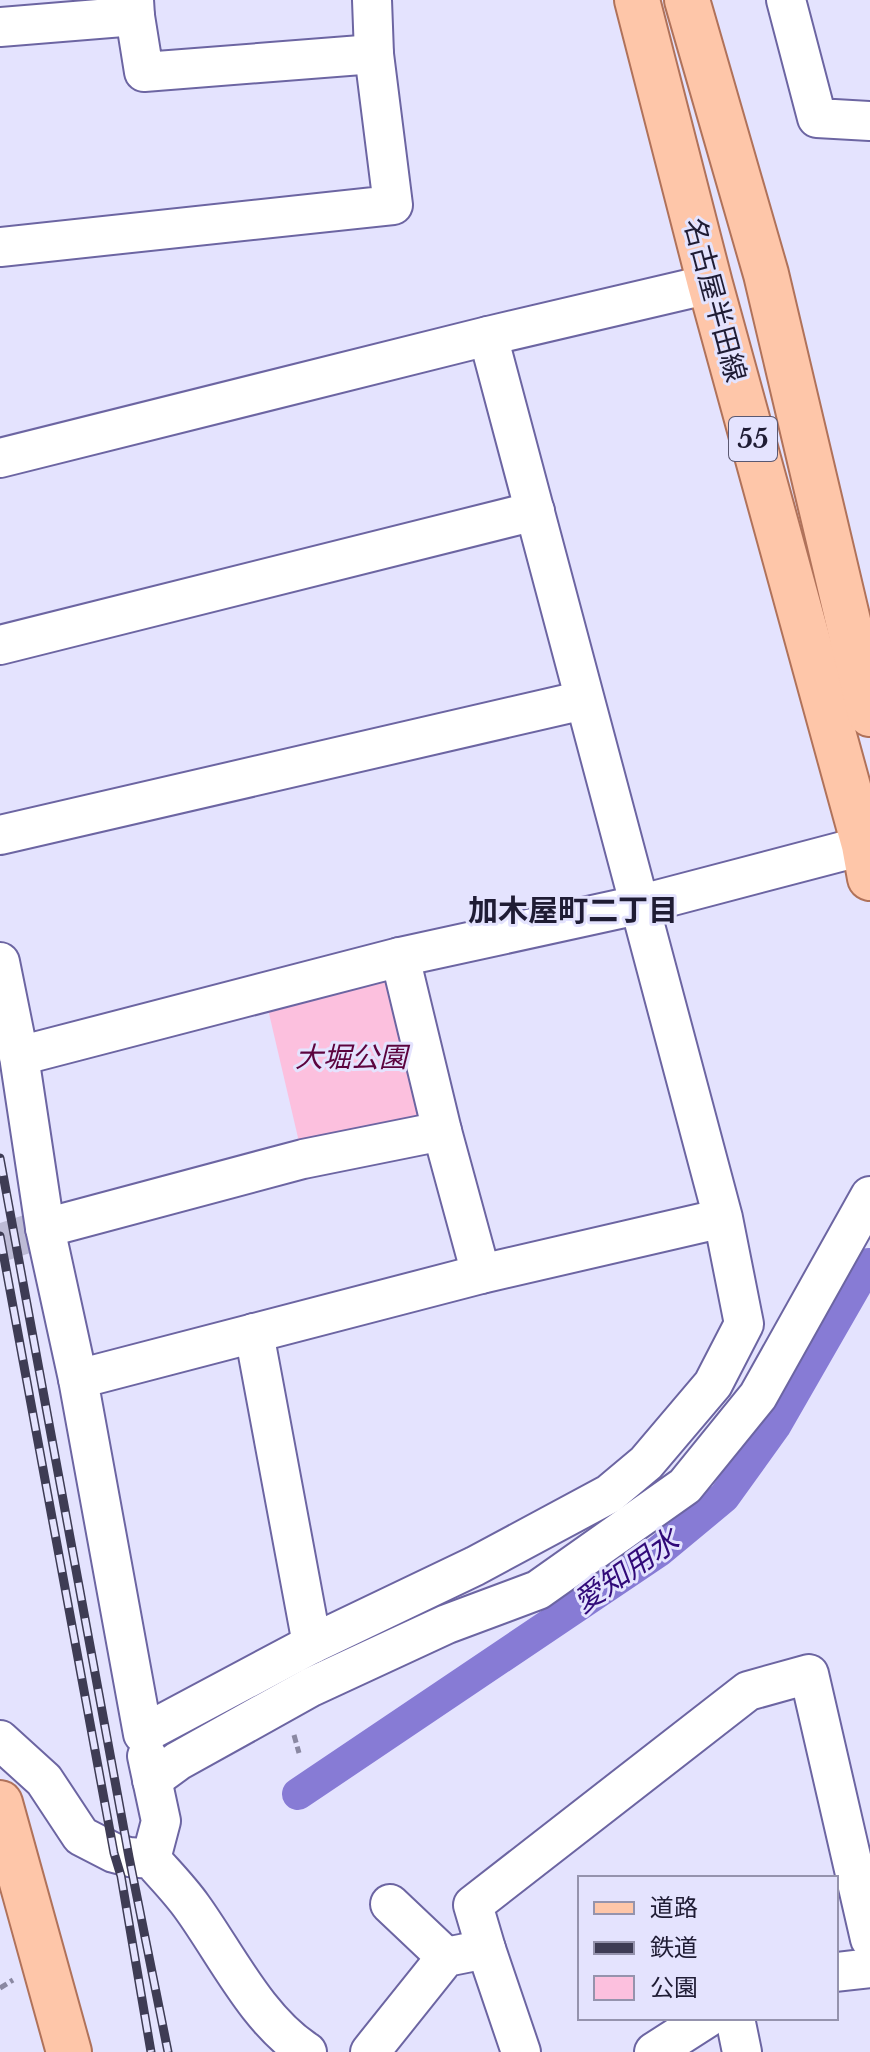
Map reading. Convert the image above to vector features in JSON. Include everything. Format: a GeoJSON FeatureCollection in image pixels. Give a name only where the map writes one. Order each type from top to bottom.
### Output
{"type":"FeatureCollection","features":[{"type":"Feature","properties":{"kind":"main road","name":"名古屋半田線"},"geometry":{"type":"LineString","coordinates":[[637,0],[710,284],[868,856]]}},
{"type":"Feature","properties":{"kind":"main road","name":"名古屋半田線"},"geometry":{"type":"LineString","coordinates":[[687,0],[766,274],[870,714]]}},
{"type":"Feature","properties":{"kind":"main road"},"geometry":{"type":"LineString","coordinates":[[0,1803],[69,2052]]}},
{"type":"Feature","properties":{"kind":"street"},"geometry":{"type":"LineString","coordinates":[[0,247],[393,205],[374,54],[372,0]]}},
{"type":"Feature","properties":{"kind":"street"},"geometry":{"type":"LineString","coordinates":[[786,0],[817,118],[870,121]]}},
{"type":"Feature","properties":{"kind":"street"},"geometry":{"type":"LineString","coordinates":[[0,27],[134,8],[144,72],[374,54]]}},
{"type":"Feature","properties":{"kind":"street"},"geometry":{"type":"LineString","coordinates":[[0,458],[710,284]]}},
{"type":"Feature","properties":{"kind":"street"},"geometry":{"type":"LineString","coordinates":[[143,1734],[312,1644],[475,1566],[609,1494],[646,1463],[713,1384],[744,1324],[723,1218],[488,336]]}},
{"type":"Feature","properties":{"kind":"street"},"geometry":{"type":"LineString","coordinates":[[0,645],[535,511]]}},
{"type":"Feature","properties":{"kind":"street"},"geometry":{"type":"LineString","coordinates":[[0,835],[584,700]]}},
{"type":"Feature","properties":{"kind":"street"},"geometry":{"type":"LineString","coordinates":[[19,1056],[400,957],[868,856]]}},
{"type":"Feature","properties":{"kind":"street"},"geometry":{"type":"LineString","coordinates":[[400,957],[481,1274]]}},
{"type":"Feature","properties":{"kind":"street"},"geometry":{"type":"LineString","coordinates":[[0,962],[19,1056],[45,1228],[78,1379],[161,1821],[151,1859]]}},
{"type":"Feature","properties":{"kind":"street"},"geometry":{"type":"LineString","coordinates":[[45,1228],[303,1159],[442,1131]]}},
{"type":"Feature","properties":{"kind":"street"},"geometry":{"type":"LineString","coordinates":[[152,1780],[178,1761],[311,1687],[447,1624],[538,1590],[685,1486],[758,1396],[870,1196]]}},
{"type":"Feature","properties":{"kind":"street"},"geometry":{"type":"LineString","coordinates":[[78,1379],[481,1274],[723,1218]]}},
{"type":"Feature","properties":{"kind":"street"},"geometry":{"type":"LineString","coordinates":[[254,1333],[312,1644]]}},
{"type":"Feature","properties":{"kind":"street"},"geometry":{"type":"LineString","coordinates":[[521,2052],[473,1905],[748,1691],[809,1674],[870,1939]]}},
{"type":"Feature","properties":{"kind":"street"},"geometry":{"type":"LineString","coordinates":[[0,1740],[44,1780],[81,1836],[114,1853],[151,1859],[190,1905],[273,2023],[304,2051]]}},
{"type":"Feature","properties":{"kind":"street"},"geometry":{"type":"LineString","coordinates":[[390,1904],[446,1957]]}},
{"type":"Feature","properties":{"kind":"street"},"geometry":{"type":"LineString","coordinates":[[370,2052],[446,1957],[486,1949]]}},
{"type":"Feature","properties":{"kind":"street"},"geometry":{"type":"LineString","coordinates":[[838,1972],[870,1968]]}},
{"type":"Feature","properties":{"kind":"street"},"geometry":{"type":"LineString","coordinates":[[654,2052],[704,2020]]}},
{"type":"Feature","properties":{"kind":"street"},"geometry":{"type":"LineString","coordinates":[[735,2020],[742,2052]]}},
{"type":"Feature","properties":{"kind":"green space","name":"大堀公園"},"geometry":{"type":"Polygon","coordinates":[[[400,957],[442,1131],[303,1159],[264,992],[400,957]]]}},
{"type":"Feature","properties":{"kind":"waterway","name":"愛知用水"},"geometry":{"type":"LineString","coordinates":[[298,1794],[659,1551],[724,1497],[775,1426],[868,1264]]}},
{"type":"Feature","properties":{"kind":"tunnel"},"geometry":{"type":"LineString","coordinates":[[0,1243],[45,1228]]}},
{"type":"Feature","properties":{"kind":"railway"},"geometry":{"type":"LineString","coordinates":[[0,1158],[168,2052]]}},
{"type":"Feature","properties":{"kind":"railway"},"geometry":{"type":"LineString","coordinates":[[0,1236],[114,1853],[121,1876],[151,2052]]}},
{"type":"Feature","properties":{"kind":"district","name":"加木屋町二丁目"},"geometry":{"type":"Point","coordinates":[573,910]}}]}
